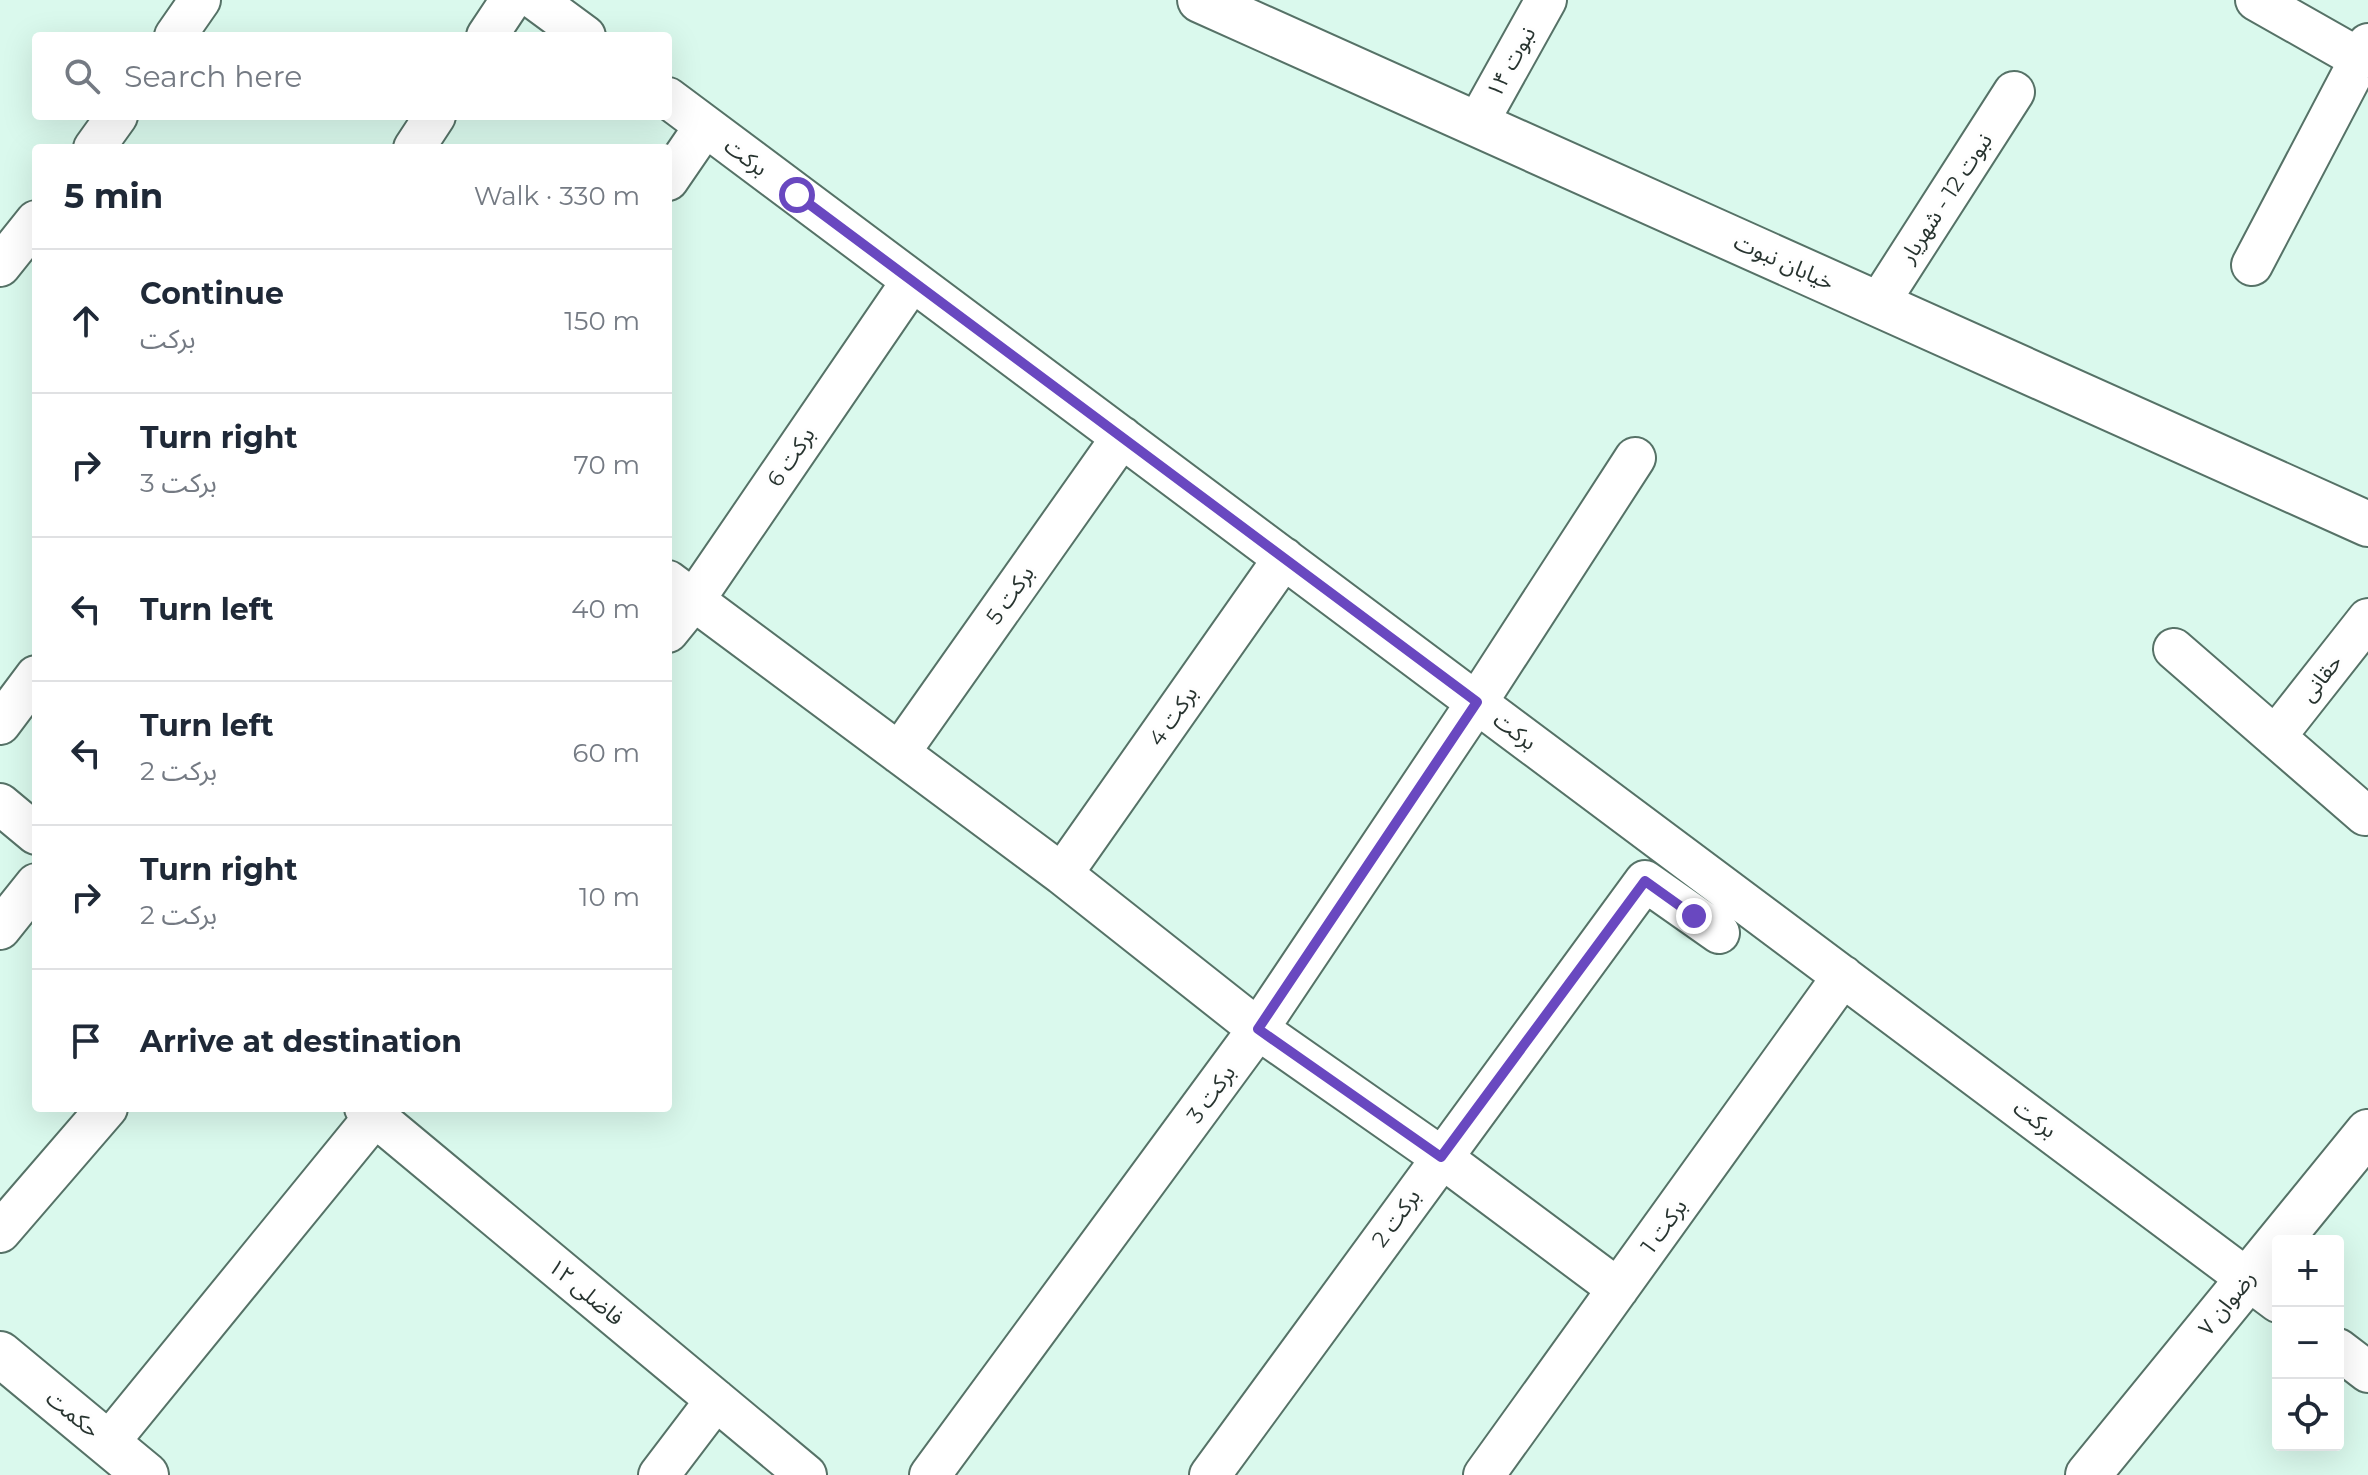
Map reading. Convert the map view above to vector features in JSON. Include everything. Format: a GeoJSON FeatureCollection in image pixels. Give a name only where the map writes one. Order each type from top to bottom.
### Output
{"type":"FeatureCollection","features":[{"type":"Feature","properties":{"kind":"street"},"geometry":{"type":"LineString","coordinates":[[178,32],[200,0]]}},
{"type":"Feature","properties":{"kind":"street"},"geometry":{"type":"LineString","coordinates":[[490,32],[511,0]]}},
{"type":"Feature","properties":{"kind":"street"},"geometry":{"type":"LineString","coordinates":[[536,0],[580,32]]}},
{"type":"Feature","properties":{"kind":"street","name":"خیابان نبوت"},"geometry":{"type":"LineString","coordinates":[[1200,0],[2368,524]]}},
{"type":"Feature","properties":{"kind":"street","name":"نبوت ۱۴"},"geometry":{"type":"LineString","coordinates":[[1477,124],[1546,0]]}},
{"type":"Feature","properties":{"kind":"street"},"geometry":{"type":"LineString","coordinates":[[2252,265],[2364,52],[2256,0]]}},
{"type":"Feature","properties":{"kind":"street","name":"نبوت 12 - شهریار"},"geometry":{"type":"LineString","coordinates":[[1878,304],[2014,92]]}},
{"type":"Feature","properties":{"kind":"street","name":"برکت"},"geometry":{"type":"LineString","coordinates":[[672,101],[2263,1290]]}},
{"type":"Feature","properties":{"kind":"street"},"geometry":{"type":"LineString","coordinates":[[97,144],[114,120]]}},
{"type":"Feature","properties":{"kind":"street"},"geometry":{"type":"LineString","coordinates":[[417,144],[432,120]]}},
{"type":"Feature","properties":{"kind":"street"},"geometry":{"type":"LineString","coordinates":[[672,174],[705,126]]}},
{"type":"Feature","properties":{"kind":"street"},"geometry":{"type":"LineString","coordinates":[[0,266],[32,226]]}},
{"type":"Feature","properties":{"kind":"street","name":"برکت 6"},"geometry":{"type":"LineString","coordinates":[[672,619],[681,590],[912,281]]}},
{"type":"Feature","properties":{"kind":"street","name":"برکت 5"},"geometry":{"type":"LineString","coordinates":[[899,753],[1122,437]]}},
{"type":"Feature","properties":{"kind":"street","name":"برکت 3"},"geometry":{"type":"LineString","coordinates":[[930,1475],[1258,1029],[1477,702],[1635,458]]}},
{"type":"Feature","properties":{"kind":"street","name":"برکت 4"},"geometry":{"type":"LineString","coordinates":[[1062,874],[1284,558]]}},
{"type":"Feature","properties":{"kind":"street"},"geometry":{"type":"LineString","coordinates":[[681,590],[1062,874],[1258,1029],[1441,1157],[1618,1289]]}},
{"type":"Feature","properties":{"kind":"street","name":"حقانی"},"geometry":{"type":"LineString","coordinates":[[2275,737],[2368,619]]}},
{"type":"Feature","properties":{"kind":"street"},"geometry":{"type":"LineString","coordinates":[[2174,649],[2365,815]]}},
{"type":"Feature","properties":{"kind":"street"},"geometry":{"type":"LineString","coordinates":[[0,724],[32,681]]}},
{"type":"Feature","properties":{"kind":"street"},"geometry":{"type":"LineString","coordinates":[[0,804],[32,831]]}},
{"type":"Feature","properties":{"kind":"street","name":"برکت 2"},"geometry":{"type":"LineString","coordinates":[[1210,1475],[1645,881],[1719,933]]}},
{"type":"Feature","properties":{"kind":"street"},"geometry":{"type":"LineString","coordinates":[[0,929],[32,889]]}},
{"type":"Feature","properties":{"kind":"street","name":"برکت 1"},"geometry":{"type":"LineString","coordinates":[[1484,1475],[1843,976]]}},
{"type":"Feature","properties":{"kind":"street"},"geometry":{"type":"LineString","coordinates":[[0,1232],[104,1112]]}},
{"type":"Feature","properties":{"kind":"street"},"geometry":{"type":"LineString","coordinates":[[108,1443],[370,1112]]}},
{"type":"Feature","properties":{"kind":"street","name":"فاضلی ۱۲"},"geometry":{"type":"LineString","coordinates":[[370,1112],[806,1475]]}},
{"type":"Feature","properties":{"kind":"street","name":"رضوان ۷"},"geometry":{"type":"LineString","coordinates":[[2088,1475],[2263,1290],[2368,1132]]}},
{"type":"Feature","properties":{"kind":"street","name":"حکمت"},"geometry":{"type":"LineString","coordinates":[[0,1354],[146,1475]]}},
{"type":"Feature","properties":{"kind":"street"},"geometry":{"type":"LineString","coordinates":[[2344,1354],[2368,1372]]}},
{"type":"Feature","properties":{"kind":"street"},"geometry":{"type":"LineString","coordinates":[[659,1475],[716,1400]]}},
{"type":"Feature","properties":{"kind":"route"},"geometry":{"type":"LineString","coordinates":[[797,195],[1477,702],[1258,1029],[1441,1157],[1645,881],[1694,916]]}}]}
